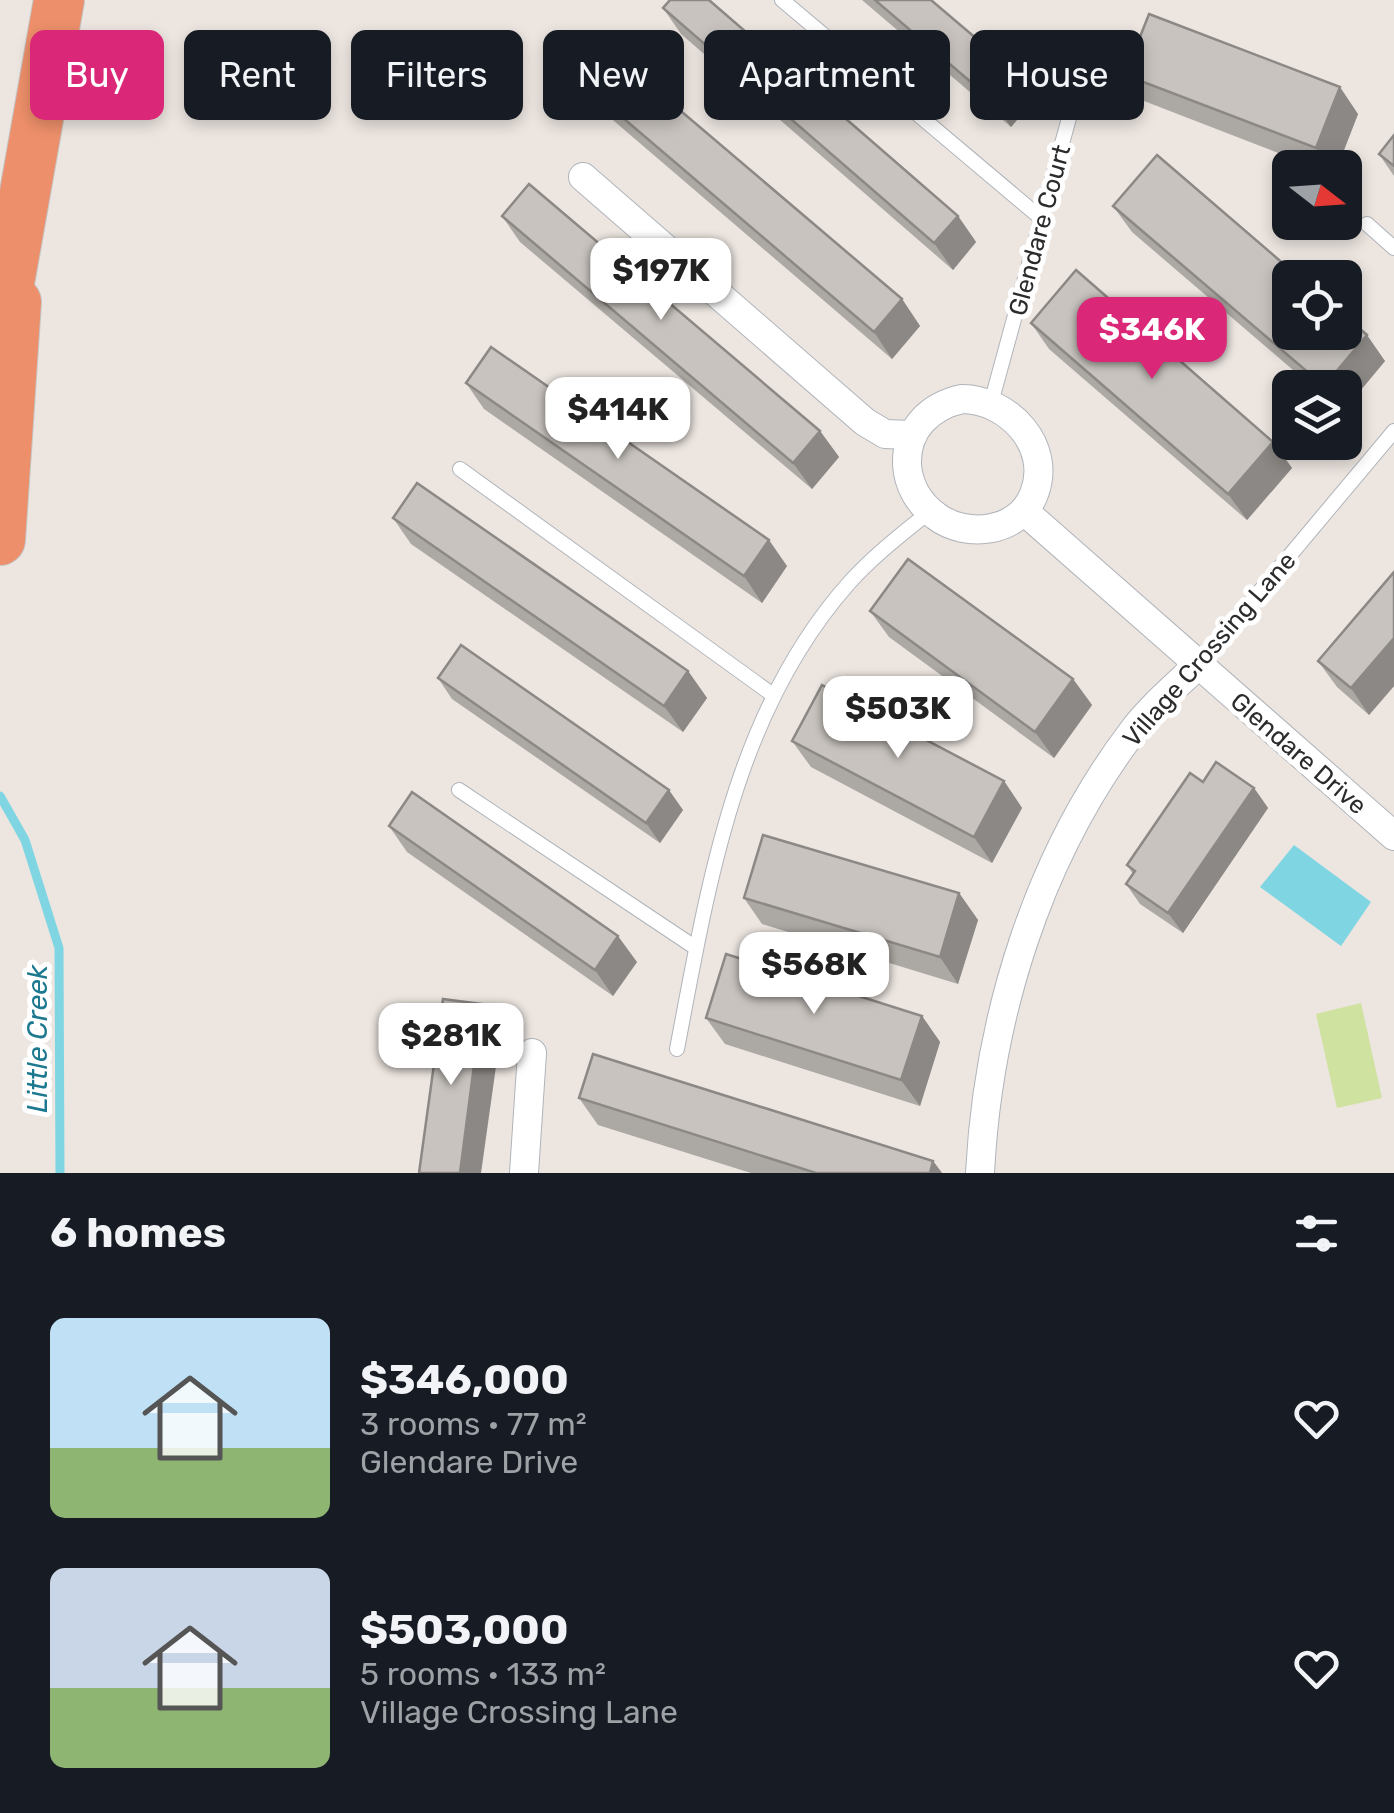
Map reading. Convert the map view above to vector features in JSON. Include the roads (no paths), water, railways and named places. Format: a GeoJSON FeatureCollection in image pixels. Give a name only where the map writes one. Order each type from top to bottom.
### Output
{"type":"FeatureCollection","features":[{"type":"Feature","properties":{"kind":"highway"},"geometry":{"type":"LineString","coordinates":[[0,334],[60,0]]}},
{"type":"Feature","properties":{"kind":"highway"},"geometry":{"type":"LineString","coordinates":[[0,540],[22,213]]}},
{"type":"Feature","properties":{"kind":"street"},"geometry":{"type":"LineString","coordinates":[[582,177],[865,422],[885,434],[912,435]]}},
{"type":"Feature","properties":{"kind":"street"},"geometry":{"type":"LineString","coordinates":[[974,399],[991,403],[1009,414],[1026,432],[1036,455],[1035,493],[1024,511],[1004,525],[979,530],[954,526],[930,512],[916,495],[908,472],[912,435],[928,414],[950,402],[974,399]]}},
{"type":"Feature","properties":{"kind":"street","name":"Glendare Drive"},"geometry":{"type":"LineString","coordinates":[[1024,511],[1394,836]]}},
{"type":"Feature","properties":{"kind":"street","name":"Village Crossing Lane"},"geometry":{"type":"LineString","coordinates":[[980,1173],[993,1056],[1032,918],[1061,852],[1124,743],[1198,666]]}},
{"type":"Feature","properties":{"kind":"street"},"geometry":{"type":"LineString","coordinates":[[529,1172],[532,1053]]}},
{"type":"Feature","properties":{"kind":"lane"},"geometry":{"type":"LineString","coordinates":[[782,0],[1042,219]]}},
{"type":"Feature","properties":{"kind":"lane","name":"Glendare Court"},"geometry":{"type":"LineString","coordinates":[[991,403],[1069,120]]}},
{"type":"Feature","properties":{"kind":"lane"},"geometry":{"type":"LineString","coordinates":[[1366,224],[1394,248]]}},
{"type":"Feature","properties":{"kind":"lane","name":"Village Crossing Lane"},"geometry":{"type":"LineString","coordinates":[[1198,666],[1394,431]]}},
{"type":"Feature","properties":{"kind":"lane"},"geometry":{"type":"LineString","coordinates":[[460,468],[774,695]]}},
{"type":"Feature","properties":{"kind":"lane"},"geometry":{"type":"LineString","coordinates":[[676,1049],[696,948],[739,776],[774,695],[847,585],[876,555],[930,512]]}},
{"type":"Feature","properties":{"kind":"lane"},"geometry":{"type":"LineString","coordinates":[[459,790],[696,948]]}},
{"type":"Feature","properties":{"kind":"water"},"geometry":{"type":"Polygon","coordinates":[[[1294,845],[1371,902],[1341,946],[1260,887],[1294,845]]]}},
{"type":"Feature","properties":{"kind":"waterway","name":"Little Creek"},"geometry":{"type":"LineString","coordinates":[[0,796],[25,840],[59,948],[60,1173]]}}]}
